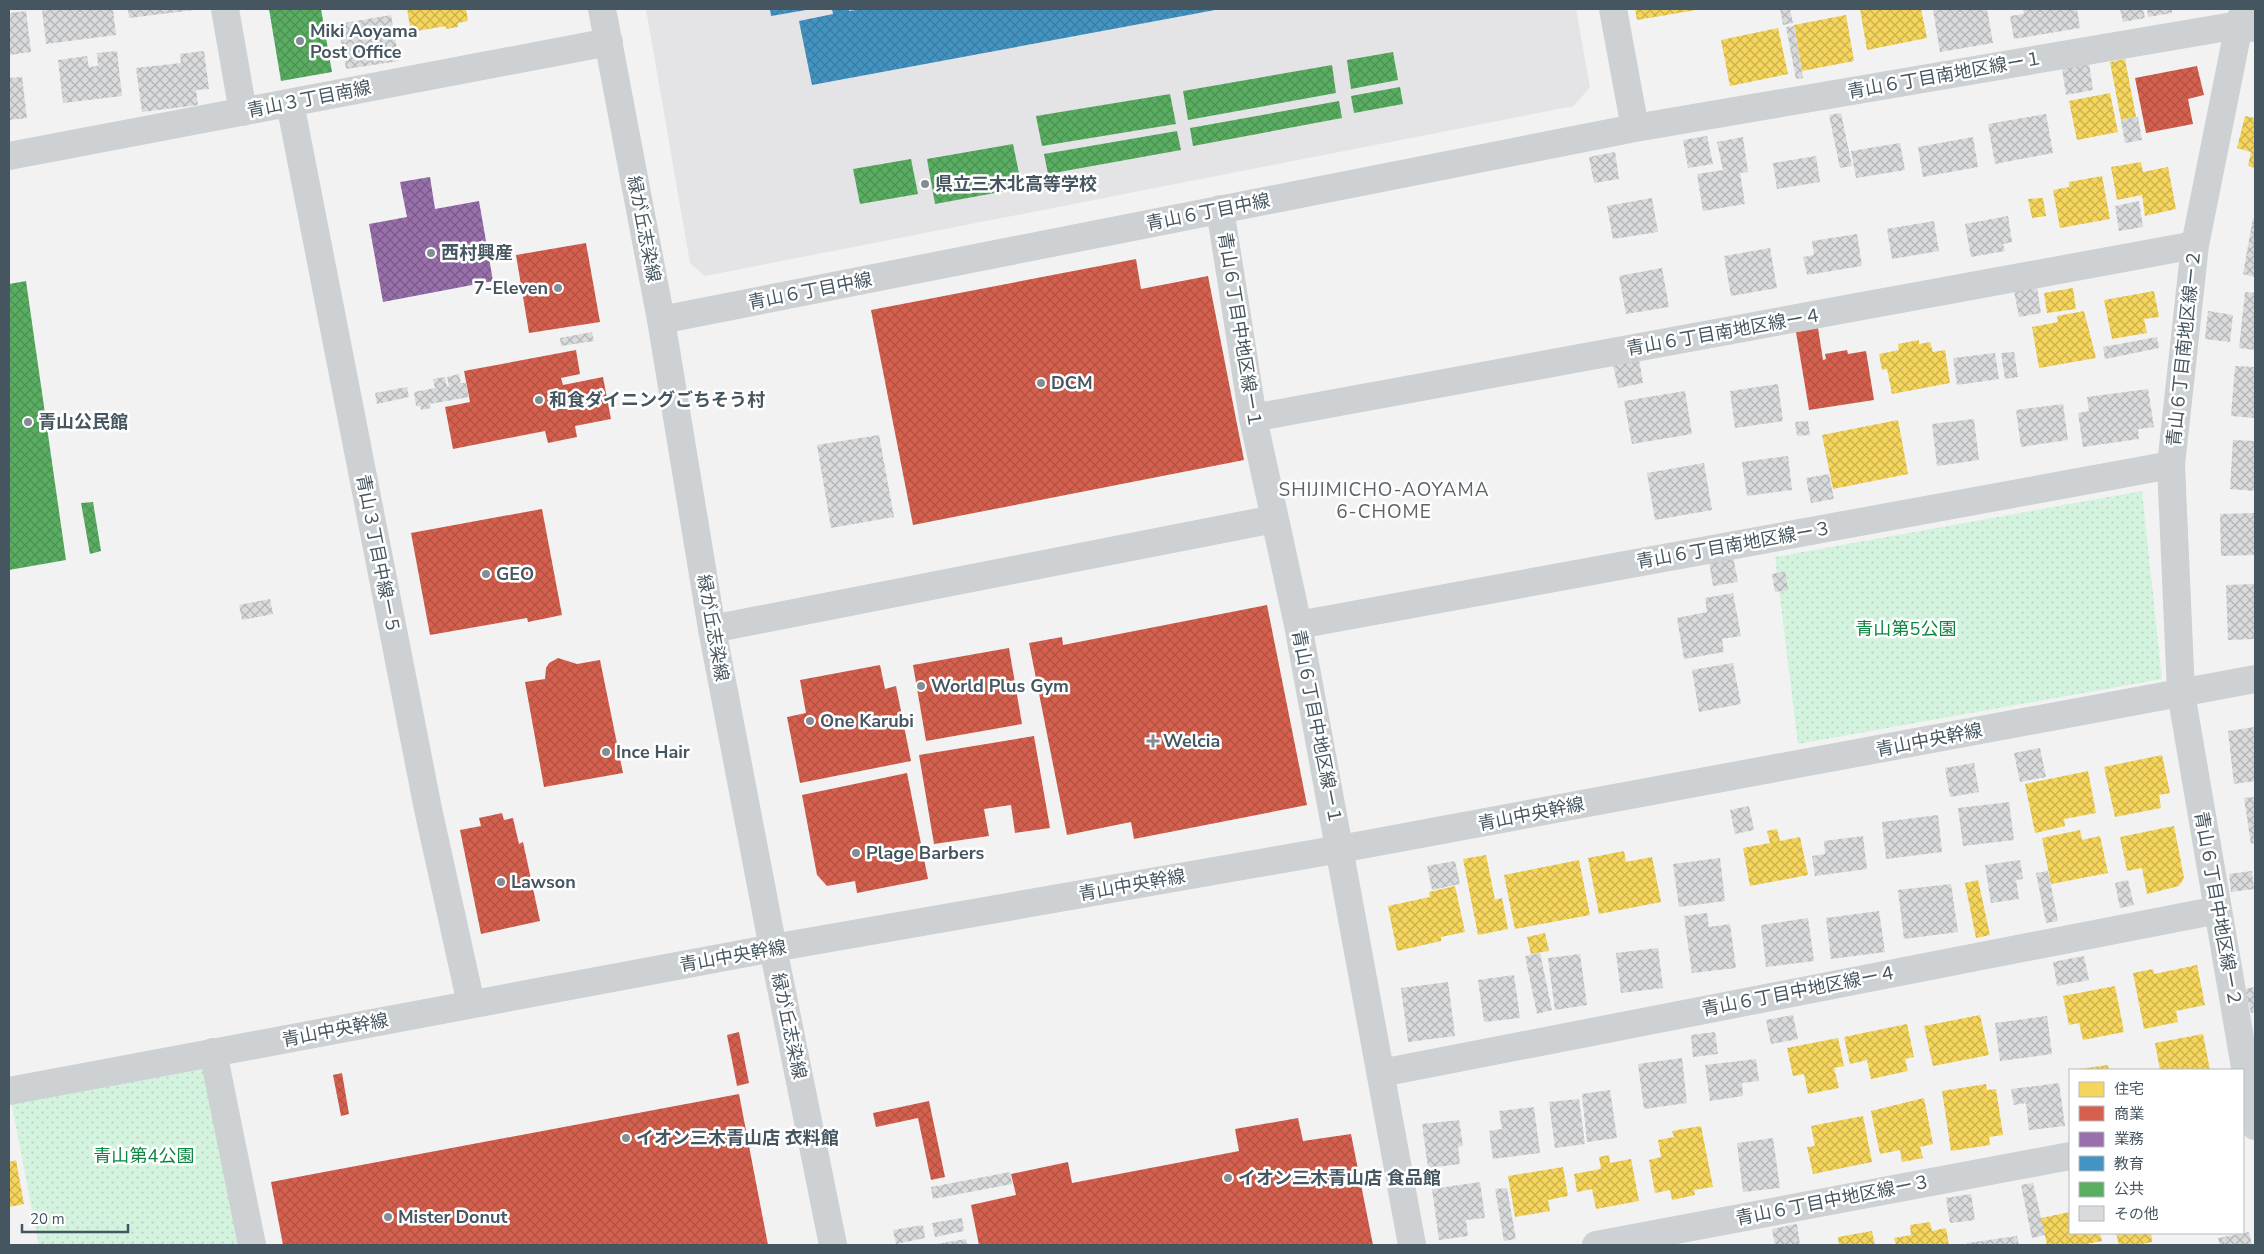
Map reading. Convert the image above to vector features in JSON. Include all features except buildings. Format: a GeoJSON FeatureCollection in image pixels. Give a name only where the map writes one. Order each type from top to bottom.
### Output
{"type":"FeatureCollection","features":[{"type":"Feature","properties":{"kind":"street"},"geometry":{"type":"LineString","coordinates":[[225,9],[243,112]]}},
{"type":"Feature","properties":{"kind":"street","name":"緑が丘志染線"},"geometry":{"type":"LineString","coordinates":[[602,9],[661,320],[712,629],[773,948],[833,1245]]}},
{"type":"Feature","properties":{"kind":"street"},"geometry":{"type":"LineString","coordinates":[[1613,9],[1635,128]]}},
{"type":"Feature","properties":{"kind":"street","name":"青山６丁目南地区線ー１"},"geometry":{"type":"LineString","coordinates":[[1635,128],[2246,21]]}},
{"type":"Feature","properties":{"kind":"street","name":"青山６丁目南地区線ー２"},"geometry":{"type":"LineString","coordinates":[[2181,692],[2171,465],[2195,246],[2246,21]]}},
{"type":"Feature","properties":{"kind":"street","name":"青山３丁目南線"},"geometry":{"type":"LineString","coordinates":[[9,156],[609,42]]}},
{"type":"Feature","properties":{"kind":"street","name":"青山３丁目中線ー５"},"geometry":{"type":"LineString","coordinates":[[290,103],[428,809],[471,1004]]}},
{"type":"Feature","properties":{"kind":"street","name":"青山６丁目中線"},"geometry":{"type":"LineString","coordinates":[[661,320],[1635,128]]}},
{"type":"Feature","properties":{"kind":"street","name":"青山６丁目中地区線ー１"},"geometry":{"type":"LineString","coordinates":[[1220,209],[1253,418],[1298,625],[1412,1245]]}},
{"type":"Feature","properties":{"kind":"street","name":"青山６丁目南地区線ー４"},"geometry":{"type":"LineString","coordinates":[[1253,418],[2195,246]]}},
{"type":"Feature","properties":{"kind":"street","name":"青山６丁目南地区線ー３"},"geometry":{"type":"LineString","coordinates":[[1298,625],[2171,465]]}},
{"type":"Feature","properties":{"kind":"street"},"geometry":{"type":"LineString","coordinates":[[712,629],[1274,519]]}},
{"type":"Feature","properties":{"kind":"street","name":"青山中央幹線"},"geometry":{"type":"LineString","coordinates":[[9,1091],[773,948],[1340,849],[2255,679]]}},
{"type":"Feature","properties":{"kind":"street","name":"青山６丁目中地区線ー２"},"geometry":{"type":"LineString","coordinates":[[2181,692],[2243,1069]]}},
{"type":"Feature","properties":{"kind":"street","name":"青山６丁目中地区線ー４"},"geometry":{"type":"LineString","coordinates":[[1381,1073],[2218,910]]}},
{"type":"Feature","properties":{"kind":"street"},"geometry":{"type":"LineString","coordinates":[[213,1052],[252,1245]]}},
{"type":"Feature","properties":{"kind":"street","name":"青山６丁目中地区線ー２"},"geometry":{"type":"LineString","coordinates":[[2244,1078],[2251,1123]]}},
{"type":"Feature","properties":{"kind":"street","name":"青山６丁目中地区線ー３"},"geometry":{"type":"LineString","coordinates":[[1596,1245],[2069,1156]]}},
{"type":"Feature","properties":{"kind":"shaded area","name":"県立三木北高等学校"},"geometry":{"type":"Polygon","coordinates":[[[646,9],[1576,9],[1590,87],[1574,106],[705,276],[690,263],[646,9]]]}},
{"type":"Feature","properties":{"kind":"green space","name":"青山第5公園"},"geometry":{"type":"Polygon","coordinates":[[[2142,491],[2162,679],[1798,744],[1775,557],[2142,491]]]}},
{"type":"Feature","properties":{"kind":"green space","name":"青山第4公園"},"geometry":{"type":"Polygon","coordinates":[[[213,1052],[252,1245],[39,1245],[9,1091],[213,1052]]]}},
{"type":"Feature","properties":{"kind":"place","name":"Miki Aoyama Post Office"},"geometry":{"type":"Point","coordinates":[300,41]}},
{"type":"Feature","properties":{"kind":"place","name":"県立三木北高等学校"},"geometry":{"type":"Point","coordinates":[925,184]}},
{"type":"Feature","properties":{"kind":"place","name":"西村興産"},"geometry":{"type":"Point","coordinates":[431,253]}},
{"type":"Feature","properties":{"kind":"place","name":"7-Eleven"},"geometry":{"type":"Point","coordinates":[558,288]}},
{"type":"Feature","properties":{"kind":"place","name":"DCM"},"geometry":{"type":"Point","coordinates":[1041,383]}},
{"type":"Feature","properties":{"kind":"place","name":"和食ダイニングごちそう村"},"geometry":{"type":"Point","coordinates":[539,400]}},
{"type":"Feature","properties":{"kind":"place","name":"青山公民館"},"geometry":{"type":"Point","coordinates":[28,422]}},
{"type":"Feature","properties":{"kind":"place","name":"GEO"},"geometry":{"type":"Point","coordinates":[486,574]}},
{"type":"Feature","properties":{"kind":"place","name":"World Plus Gym"},"geometry":{"type":"Point","coordinates":[921,686]}},
{"type":"Feature","properties":{"kind":"place","name":"One Karubi"},"geometry":{"type":"Point","coordinates":[810,721]}},
{"type":"Feature","properties":{"kind":"place","name":"Welcia"},"geometry":{"type":"Point","coordinates":[1153,741]}},
{"type":"Feature","properties":{"kind":"place","name":"Ince Hair"},"geometry":{"type":"Point","coordinates":[606,752]}},
{"type":"Feature","properties":{"kind":"place","name":"Plage Barbers"},"geometry":{"type":"Point","coordinates":[856,853]}},
{"type":"Feature","properties":{"kind":"place","name":"Lawson"},"geometry":{"type":"Point","coordinates":[501,882]}},
{"type":"Feature","properties":{"kind":"place","name":"イオン三木青山店 衣料館"},"geometry":{"type":"Point","coordinates":[626,1138]}},
{"type":"Feature","properties":{"kind":"place","name":"イオン三木青山店 食品館"},"geometry":{"type":"Point","coordinates":[1228,1178]}},
{"type":"Feature","properties":{"kind":"place","name":"Mister Donut"},"geometry":{"type":"Point","coordinates":[388,1217]}},
{"type":"Feature","properties":{"kind":"district","name":"SHIJIMICHO-AOYAMA 6-CHOME"},"geometry":{"type":"Point","coordinates":[1384,501]}}]}
